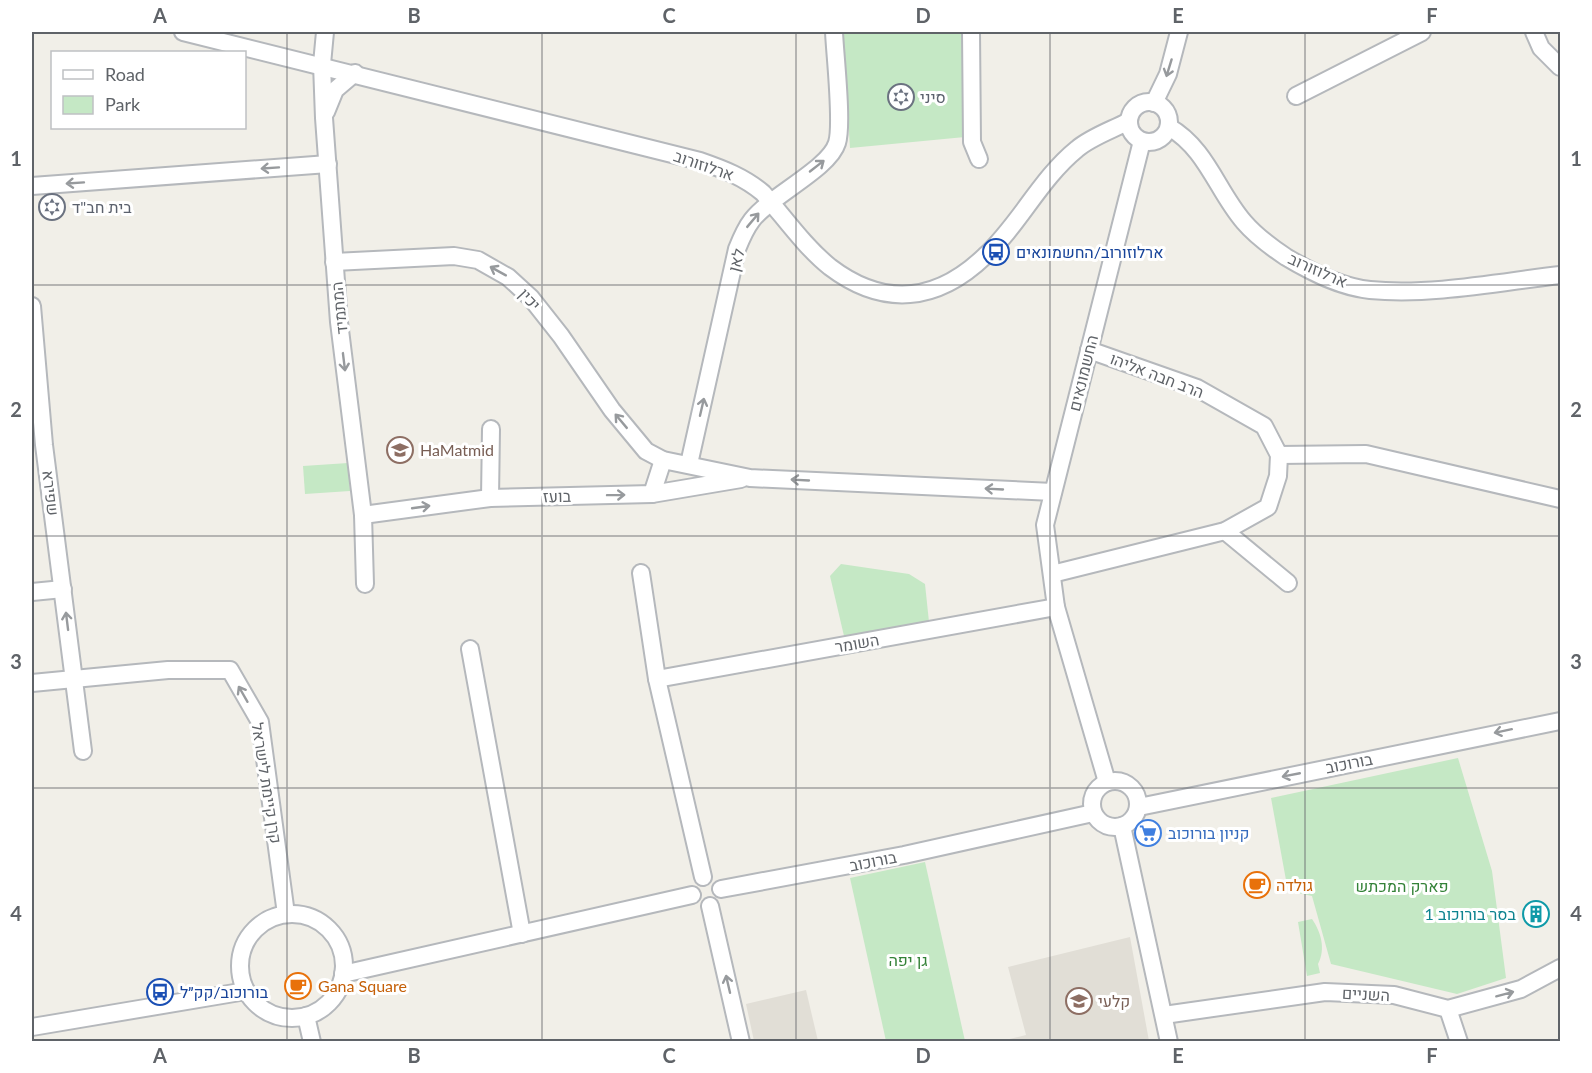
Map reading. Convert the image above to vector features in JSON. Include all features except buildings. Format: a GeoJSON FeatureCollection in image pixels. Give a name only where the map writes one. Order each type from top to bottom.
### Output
{"type":"FeatureCollection","features":[{"type":"Feature","properties":{"kind":"street","name":"ארלוזורוב"},"geometry":{"type":"LineString","coordinates":[[183,32],[322,64],[700,161],[751,183],[771,202],[814,252],[847,278],[875,291],[897,295],[923,294],[963,275],[987,255],[1028,201],[1077,148],[1129,121]]}},
{"type":"Feature","properties":{"kind":"street","name":"ארלוזורוב"},"geometry":{"type":"LineString","coordinates":[[198,32],[217,39]]}},
{"type":"Feature","properties":{"kind":"street","name":"המתמיד"},"geometry":{"type":"LineString","coordinates":[[325,32],[322,64],[324,118],[334,262],[363,515],[365,584]]}},
{"type":"Feature","properties":{"kind":"street","name":"לאן"},"geometry":{"type":"LineString","coordinates":[[689,464],[737,249],[753,219],[771,202],[826,160],[837,143],[834,32]]}},
{"type":"Feature","properties":{"kind":"street"},"geometry":{"type":"LineString","coordinates":[[971,32],[972,142],[979,159]]}},
{"type":"Feature","properties":{"kind":"street"},"geometry":{"type":"LineString","coordinates":[[1154,103],[1168,74],[1179,32]]}},
{"type":"Feature","properties":{"kind":"street"},"geometry":{"type":"LineString","coordinates":[[1296,96],[1422,32]]}},
{"type":"Feature","properties":{"kind":"street"},"geometry":{"type":"LineString","coordinates":[[1534,32],[1541,48],[1560,67]]}},
{"type":"Feature","properties":{"kind":"street"},"geometry":{"type":"LineString","coordinates":[[324,118],[335,90],[355,73]]}},
{"type":"Feature","properties":{"kind":"street"},"geometry":{"type":"LineString","coordinates":[[1154,103],[1165,109],[1169,127],[1162,138],[1149,143],[1142,141],[1132,133],[1129,121],[1131,114],[1140,104],[1154,103]]}},
{"type":"Feature","properties":{"kind":"street","name":"ארלוזורוב"},"geometry":{"type":"LineString","coordinates":[[1169,127],[1190,142],[1203,158],[1244,222],[1267,245],[1304,268],[1339,282],[1369,290],[1404,291],[1560,275]]}},
{"type":"Feature","properties":{"kind":"street","name":"החשמונאים"},"geometry":{"type":"LineString","coordinates":[[1107,782],[1056,607],[1045,525],[1142,141]]}},
{"type":"Feature","properties":{"kind":"street"},"geometry":{"type":"LineString","coordinates":[[32,186],[328,164]]}},
{"type":"Feature","properties":{"kind":"street","name":"יכין"},"geometry":{"type":"LineString","coordinates":[[334,262],[454,256],[478,260],[508,277],[531,298],[568,345],[612,410],[646,451],[663,460]]}},
{"type":"Feature","properties":{"kind":"street","name":"שפירא"},"geometry":{"type":"LineString","coordinates":[[32,306],[38,445],[63,589],[83,751]]}},
{"type":"Feature","properties":{"kind":"street","name":"הרב חבה אליהו"},"geometry":{"type":"LineString","coordinates":[[1089,350],[1197,388],[1264,426],[1279,455]]}},
{"type":"Feature","properties":{"kind":"street"},"geometry":{"type":"LineString","coordinates":[[490,498],[491,429]]}},
{"type":"Feature","properties":{"kind":"street"},"geometry":{"type":"LineString","coordinates":[[1052,574],[1225,531],[1268,507],[1278,476],[1279,455],[1366,454],[1560,499]]}},
{"type":"Feature","properties":{"kind":"street"},"geometry":{"type":"LineString","coordinates":[[652,494],[663,460],[689,464]]}},
{"type":"Feature","properties":{"kind":"street","name":"בועז"},"geometry":{"type":"LineString","coordinates":[[689,464],[750,478],[1053,492]]}},
{"type":"Feature","properties":{"kind":"street","name":"בועז"},"geometry":{"type":"LineString","coordinates":[[363,515],[490,498],[652,494],[750,478]]}},
{"type":"Feature","properties":{"kind":"street"},"geometry":{"type":"LineString","coordinates":[[1225,531],[1288,583]]}},
{"type":"Feature","properties":{"kind":"street"},"geometry":{"type":"LineString","coordinates":[[641,573],[657,679],[703,877]]}},
{"type":"Feature","properties":{"kind":"street"},"geometry":{"type":"LineString","coordinates":[[32,592],[63,589]]}},
{"type":"Feature","properties":{"kind":"street","name":"השומר"},"geometry":{"type":"LineString","coordinates":[[657,679],[1056,607]]}},
{"type":"Feature","properties":{"kind":"street"},"geometry":{"type":"LineString","coordinates":[[470,649],[522,934]]}},
{"type":"Feature","properties":{"kind":"street","name":"קרן קיימת לישראל"},"geometry":{"type":"LineString","coordinates":[[75,680],[168,670],[230,670],[260,722],[286,914]]}},
{"type":"Feature","properties":{"kind":"street"},"geometry":{"type":"LineString","coordinates":[[32,683],[75,680]]}},
{"type":"Feature","properties":{"kind":"street","name":"בורוכוב"},"geometry":{"type":"LineString","coordinates":[[1139,807],[1560,721]]}},
{"type":"Feature","properties":{"kind":"street"},"geometry":{"type":"LineString","coordinates":[[1115,780],[1130,785],[1136,791],[1139,807],[1133,819],[1122,826],[1102,823],[1094,813],[1094,794],[1107,782],[1115,780]]}},
{"type":"Feature","properties":{"kind":"street","name":"בורוכוב"},"geometry":{"type":"LineString","coordinates":[[721,889],[904,855],[1094,813]]}},
{"type":"Feature","properties":{"kind":"street"},"geometry":{"type":"LineString","coordinates":[[1122,826],[1169,1041]]}},
{"type":"Feature","properties":{"kind":"street"},"geometry":{"type":"LineString","coordinates":[[703,877],[713,878],[721,889],[720,898],[710,906],[701,905],[692,895],[693,886],[703,877]]}},
{"type":"Feature","properties":{"kind":"street"},"geometry":{"type":"LineString","coordinates":[[343,974],[692,895]]}},
{"type":"Feature","properties":{"kind":"street"},"geometry":{"type":"LineString","coordinates":[[710,906],[741,1041]]}},
{"type":"Feature","properties":{"kind":"street"},"geometry":{"type":"LineString","coordinates":[[286,914],[310,918],[330,930],[344,958],[343,974],[331,1001],[306,1016],[289,1018],[272,1014],[254,1001],[246,991],[240,967],[246,942],[256,929],[270,919],[286,914]]}},
{"type":"Feature","properties":{"kind":"street","name":"השניים"},"geometry":{"type":"LineString","coordinates":[[1164,1015],[1325,992],[1394,995],[1448,1008],[1521,989],[1560,968]]}},
{"type":"Feature","properties":{"kind":"street"},"geometry":{"type":"LineString","coordinates":[[32,1026],[246,991]]}},
{"type":"Feature","properties":{"kind":"street"},"geometry":{"type":"LineString","coordinates":[[1448,1008],[1459,1041]]}},
{"type":"Feature","properties":{"kind":"street"},"geometry":{"type":"LineString","coordinates":[[306,1016],[312,1041]]}},
{"type":"Feature","properties":{"kind":"shaded area","name":"קלעי"},"geometry":{"type":"Polygon","coordinates":[[[1130,937],[1149,1041],[1001,1041],[1026,1035],[1008,967],[1130,937]]]}},
{"type":"Feature","properties":{"kind":"shaded area"},"geometry":{"type":"Polygon","coordinates":[[[806,990],[818,1041],[754,1041],[746,1004],[806,990]]]}},
{"type":"Feature","properties":{"kind":"green space"},"geometry":{"type":"Polygon","coordinates":[[[843,32],[966,32],[965,137],[850,148],[843,32]]]}},
{"type":"Feature","properties":{"kind":"green space"},"geometry":{"type":"Polygon","coordinates":[[[348,463],[350,491],[305,494],[303,466],[348,463]]]}},
{"type":"Feature","properties":{"kind":"green space"},"geometry":{"type":"Polygon","coordinates":[[[841,564],[909,574],[925,584],[929,622],[844,636],[830,576],[841,564]]]}},
{"type":"Feature","properties":{"kind":"green space","name":"פארק המכתש"},"geometry":{"type":"Polygon","coordinates":[[[1458,758],[1492,871],[1506,978],[1457,994],[1331,964],[1312,896],[1288,891],[1271,798],[1458,758]]]}},
{"type":"Feature","properties":{"kind":"green space","name":"גן יפה"},"geometry":{"type":"Polygon","coordinates":[[[925,862],[965,1041],[886,1041],[850,878],[925,862]]]}},
{"type":"Feature","properties":{"kind":"green space"},"geometry":{"type":"Polygon","coordinates":[[[1312,919],[1318,929],[1322,952],[1318,964],[1320,973],[1307,976],[1298,922],[1312,919]]]}},
{"type":"Feature","properties":{"kind":"place","name":"סיני"},"geometry":{"type":"Point","coordinates":[901,97]}},
{"type":"Feature","properties":{"kind":"place","name":"בית חב\"ד"},"geometry":{"type":"Point","coordinates":[52,207]}},
{"type":"Feature","properties":{"kind":"place","name":"ארלוזורוב/החשמונאים"},"geometry":{"type":"Point","coordinates":[996,252]}},
{"type":"Feature","properties":{"kind":"place","name":"HaMatmid"},"geometry":{"type":"Point","coordinates":[400,450]}},
{"type":"Feature","properties":{"kind":"place","name":"קניון בורוכוב"},"geometry":{"type":"Point","coordinates":[1148,833]}},
{"type":"Feature","properties":{"kind":"place","name":"גולדה"},"geometry":{"type":"Point","coordinates":[1257,885]}},
{"type":"Feature","properties":{"kind":"place","name":"בסר בורוכוב 1"},"geometry":{"type":"Point","coordinates":[1536,914]}},
{"type":"Feature","properties":{"kind":"place","name":"Gana Square"},"geometry":{"type":"Point","coordinates":[298,986]}},
{"type":"Feature","properties":{"kind":"place","name":"בורוכוב/קק״ל"},"geometry":{"type":"Point","coordinates":[160,992]}},
{"type":"Feature","properties":{"kind":"place","name":"קלעי"},"geometry":{"type":"Point","coordinates":[1079,1001]}}]}
